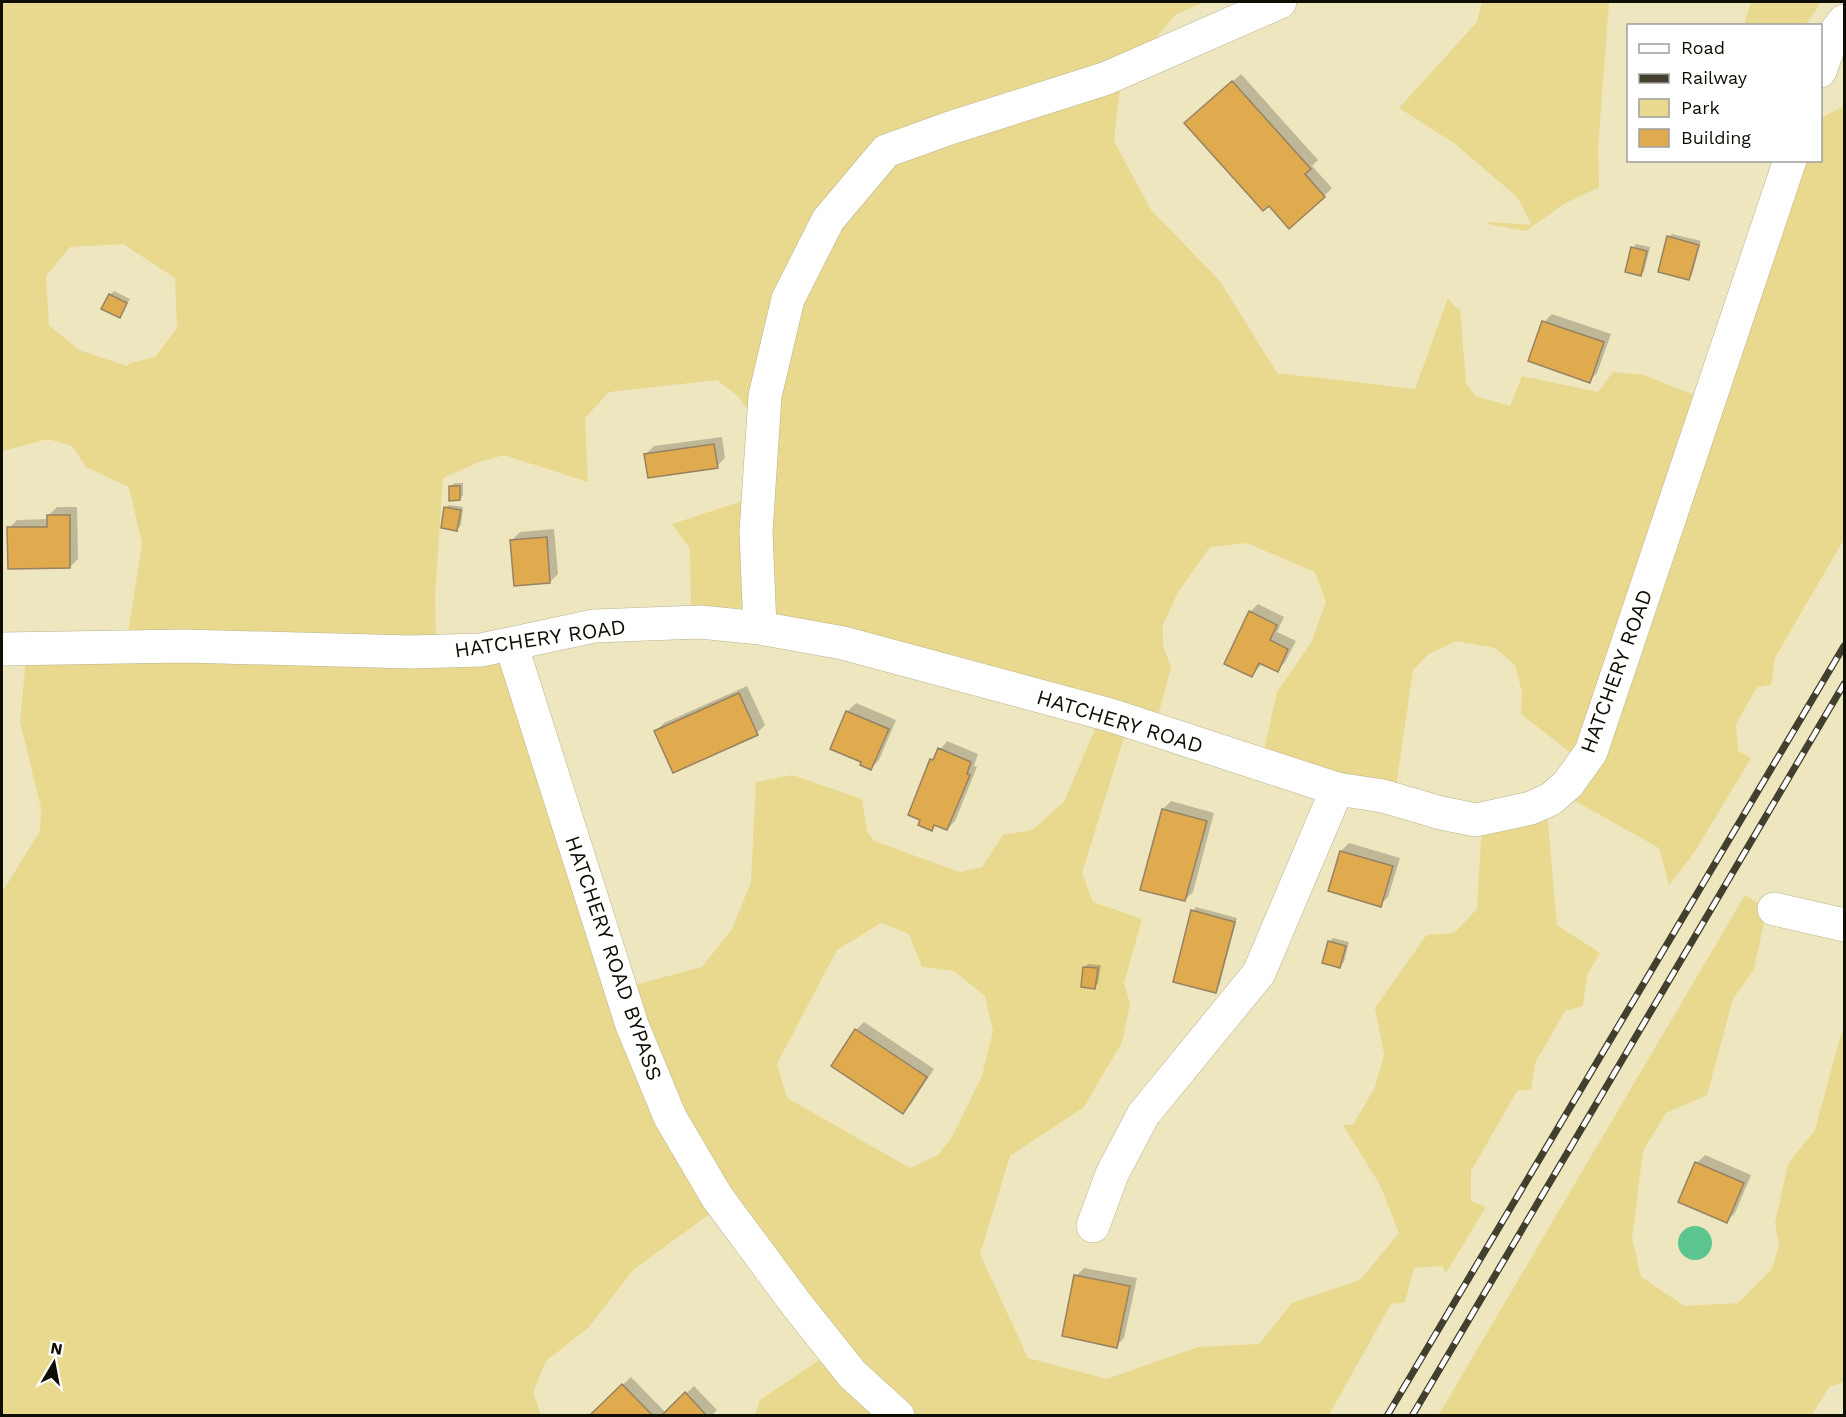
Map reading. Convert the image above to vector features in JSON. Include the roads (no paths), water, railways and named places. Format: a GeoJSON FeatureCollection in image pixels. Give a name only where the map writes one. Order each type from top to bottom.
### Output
{"type":"FeatureCollection","features":[{"type":"Feature","properties":{"kind":"street"},"geometry":{"type":"LineString","coordinates":[[760,628],[756,532],[765,396],[788,299],[828,219],[886,151],[1107,78],[1280,2]]}},
{"type":"Feature","properties":{"kind":"street"},"geometry":{"type":"LineString","coordinates":[[1822,68],[1832,37],[1845,21]]}},
{"type":"Feature","properties":{"kind":"street","name":"HATCHERY ROAD"},"geometry":{"type":"LineString","coordinates":[[2,650],[184,646],[411,652],[481,650],[594,626],[700,622],[760,628],[843,643],[1110,715],[1337,789],[1383,796],[1441,813],[1476,820],[1531,808],[1551,799],[1568,784],[1591,752],[1789,162]]}},
{"type":"Feature","properties":{"kind":"street","name":"HATCHERY ROAD BYPASS"},"geometry":{"type":"LineString","coordinates":[[511,644],[632,1025],[670,1117],[717,1197],[797,1305],[852,1374],[898,1416]]}},
{"type":"Feature","properties":{"kind":"street"},"geometry":{"type":"LineString","coordinates":[[1093,1226],[1112,1174],[1143,1115],[1258,973],[1337,789]]}},
{"type":"Feature","properties":{"kind":"street"},"geometry":{"type":"LineString","coordinates":[[1774,909],[1845,925]]}},
{"type":"Feature","properties":{"kind":"railway"},"geometry":{"type":"LineString","coordinates":[[1387,1416],[1844,646]]}},
{"type":"Feature","properties":{"kind":"railway"},"geometry":{"type":"LineString","coordinates":[[1412,1416],[1844,684]]}}]}
